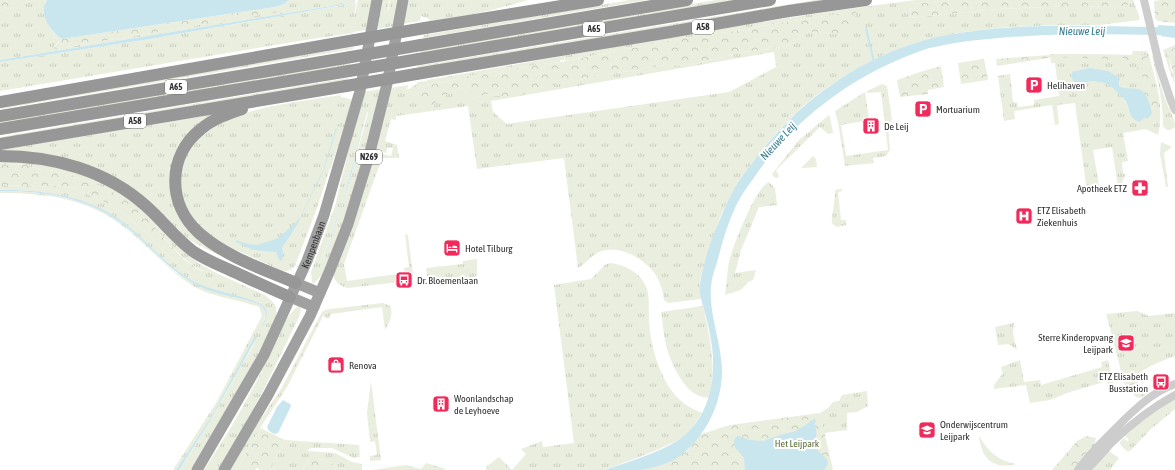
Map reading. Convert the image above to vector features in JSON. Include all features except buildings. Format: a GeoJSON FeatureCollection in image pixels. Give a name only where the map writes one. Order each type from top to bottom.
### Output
{"type":"FeatureCollection","features":[{"type":"Feature","properties":{"kind":"highway","name":"Kempenbaan"},"geometry":{"type":"LineString","coordinates":[[198,470],[264,355],[307,261],[324,215],[360,91],[377,0]]}},
{"type":"Feature","properties":{"kind":"highway","name":"N269"},"geometry":{"type":"LineString","coordinates":[[224,470],[268,395],[314,307],[348,224],[369,156],[387,84],[403,0]]}},
{"type":"Feature","properties":{"kind":"highway"},"geometry":{"type":"LineString","coordinates":[[499,16],[539,0]]}},
{"type":"Feature","properties":{"kind":"highway"},"geometry":{"type":"LineString","coordinates":[[0,102],[425,28],[598,0]]}},
{"type":"Feature","properties":{"kind":"highway","name":"A65"},"geometry":{"type":"LineString","coordinates":[[0,116],[687,0]]}},
{"type":"Feature","properties":{"kind":"highway","name":"A65"},"geometry":{"type":"LineString","coordinates":[[0,129],[770,0]]}},
{"type":"Feature","properties":{"kind":"highway","name":"A58"},"geometry":{"type":"LineString","coordinates":[[0,144],[789,11],[866,0]]}},
{"type":"Feature","properties":{"kind":"highway","name":"A58"},"geometry":{"type":"LineString","coordinates":[[271,98],[218,118],[196,133],[184,148],[179,159],[175,171],[176,191],[179,205],[186,218],[205,238],[228,253],[296,284]]}},
{"type":"Feature","properties":{"kind":"highway"},"geometry":{"type":"LineString","coordinates":[[0,156],[35,158],[69,164],[100,176],[118,185],[135,197],[146,206],[178,239],[202,256],[314,307]]}},
{"type":"Feature","properties":{"kind":"highway"},"geometry":{"type":"LineString","coordinates":[[296,284],[320,293]]}},
{"type":"Feature","properties":{"kind":"street"},"geometry":{"type":"LineString","coordinates":[[1144,0],[1164,82],[1175,110]]}},
{"type":"Feature","properties":{"kind":"street"},"geometry":{"type":"LineString","coordinates":[[1078,470],[1104,439],[1137,407],[1158,392],[1175,384]]}},
{"type":"Feature","properties":{"kind":"street"},"geometry":{"type":"LineString","coordinates":[[1086,470],[1130,425],[1157,405],[1175,395]]}},
{"type":"Feature","properties":{"kind":"green space"},"geometry":{"type":"Polygon","coordinates":[[[0,0],[27,0],[19,6],[0,10],[0,0]]]}},
{"type":"Feature","properties":{"kind":"green space"},"geometry":{"type":"Polygon","coordinates":[[[27,0],[47,0],[45,2],[48,23],[53,32],[62,39],[54,46],[55,49],[277,12],[275,7],[284,4],[289,0],[355,0],[355,2],[0,60],[0,10],[19,6],[27,0]]]}},
{"type":"Feature","properties":{"kind":"green space"},"geometry":{"type":"Polygon","coordinates":[[[358,0],[372,0],[366,30],[0,91],[0,62],[150,39],[356,3],[354,18],[358,0]]]}},
{"type":"Feature","properties":{"kind":"green space"},"geometry":{"type":"Polygon","coordinates":[[[381,0],[389,0],[389,10],[390,0],[399,0],[394,26],[376,29],[381,0]]]}},
{"type":"Feature","properties":{"kind":"green space"},"geometry":{"type":"Polygon","coordinates":[[[409,0],[528,0],[479,13],[429,21],[429,19],[421,16],[420,21],[402,24],[409,0]]]}},
{"type":"Feature","properties":{"kind":"green space"},"geometry":{"type":"Polygon","coordinates":[[[630,0],[647,0],[423,38],[424,35],[630,0]]]}},
{"type":"Feature","properties":{"kind":"green space"},"geometry":{"type":"Polygon","coordinates":[[[716,0],[743,0],[420,53],[421,50],[716,0]]]}},
{"type":"Feature","properties":{"kind":"green space"},"geometry":{"type":"Polygon","coordinates":[[[815,0],[834,0],[417,69],[417,66],[815,0]]]}},
{"type":"Feature","properties":{"kind":"green space"},"geometry":{"type":"Polygon","coordinates":[[[916,0],[951,0],[910,4],[911,13],[909,18],[997,9],[1069,6],[1122,7],[1128,5],[1130,0],[1133,0],[1140,18],[1139,20],[1100,25],[1008,27],[964,32],[934,38],[915,43],[883,55],[856,69],[829,86],[804,105],[779,130],[762,150],[735,187],[719,221],[704,264],[700,285],[701,299],[668,303],[664,300],[660,282],[653,271],[641,260],[625,252],[609,249],[598,252],[578,268],[564,158],[477,169],[468,106],[396,116],[396,120],[391,119],[385,141],[397,145],[399,158],[382,158],[344,264],[347,281],[405,273],[404,268],[409,267],[406,234],[408,236],[413,274],[408,281],[348,288],[340,285],[335,279],[333,274],[374,152],[391,156],[393,148],[387,148],[386,153],[375,150],[390,88],[408,85],[407,90],[417,84],[417,82],[427,80],[671,37],[916,0]],[[857,11],[761,26],[746,30],[668,41],[565,61],[564,56],[564,60],[560,60],[561,62],[469,76],[417,88],[433,106],[439,96],[452,93],[458,88],[464,90],[472,98],[489,94],[495,96],[517,96],[545,86],[567,83],[600,75],[661,65],[684,66],[743,52],[791,45],[807,32],[838,34],[858,28],[854,14],[857,11]],[[774,52],[491,101],[493,112],[507,124],[729,92],[776,67],[774,52]]]}},
{"type":"Feature","properties":{"kind":"green space"},"geometry":{"type":"Polygon","coordinates":[[[951,0],[1130,0],[1127,6],[1122,7],[1069,6],[997,9],[909,18],[911,13],[910,4],[951,0]]]}},
{"type":"Feature","properties":{"kind":"green space"},"geometry":{"type":"Polygon","coordinates":[[[1175,0],[1175,23],[1157,21],[1157,19],[1155,19],[1154,1],[1175,0]]]}},
{"type":"Feature","properties":{"kind":"green space"},"geometry":{"type":"Polygon","coordinates":[[[275,7],[278,12],[55,49],[54,47],[62,39],[275,7]]]}},
{"type":"Feature","properties":{"kind":"green space"},"geometry":{"type":"Polygon","coordinates":[[[862,10],[854,14],[859,28],[838,34],[807,32],[791,45],[743,52],[684,66],[661,65],[600,75],[567,83],[545,86],[517,96],[495,96],[489,94],[472,98],[464,90],[458,88],[452,93],[439,96],[435,104],[424,108],[417,88],[469,76],[561,62],[673,40],[746,30],[761,26],[862,10]]]}},
{"type":"Feature","properties":{"kind":"green space"},"geometry":{"type":"Polygon","coordinates":[[[1175,45],[1175,48],[1168,50],[1168,52],[1175,84],[1163,50],[1175,45]]]}},
{"type":"Feature","properties":{"kind":"green space"},"geometry":{"type":"Polygon","coordinates":[[[353,47],[353,49],[0,109],[0,106],[353,47]]]}},
{"type":"Feature","properties":{"kind":"green space"},"geometry":{"type":"Polygon","coordinates":[[[1175,48],[1175,80],[1168,50],[1175,48]]]}},
{"type":"Feature","properties":{"kind":"green space"},"geometry":{"type":"Polygon","coordinates":[[[1133,51],[1147,51],[1149,55],[1160,104],[1158,135],[1146,129],[1123,133],[1128,161],[1122,162],[1123,174],[1126,174],[1121,186],[1120,194],[1112,147],[1093,150],[1100,191],[1092,188],[1087,192],[1075,103],[1057,105],[1059,124],[1055,125],[1052,105],[1014,111],[1015,119],[1004,121],[998,76],[1010,74],[1013,102],[1017,102],[1018,107],[1034,105],[1034,100],[1059,96],[1055,63],[1051,63],[1050,54],[1132,55],[1133,51]],[[1108,71],[1075,84],[1089,82],[1106,83],[1121,95],[1126,102],[1129,111],[1138,121],[1150,105],[1148,101],[1120,87],[1120,81],[1108,71]]]}},
{"type":"Feature","properties":{"kind":"green space"},"geometry":{"type":"Polygon","coordinates":[[[1063,54],[1146,55],[1158,106],[1151,109],[1147,99],[1140,89],[1139,84],[1143,79],[1143,76],[1137,70],[1138,66],[1129,62],[1125,63],[1121,57],[1114,64],[1105,59],[1054,57],[997,66],[996,59],[1063,54]]]}},
{"type":"Feature","properties":{"kind":"green space"},"geometry":{"type":"Polygon","coordinates":[[[1153,55],[1162,90],[1174,120],[1175,127],[1170,130],[1167,130],[1163,126],[1161,100],[1153,55]]]}},
{"type":"Feature","properties":{"kind":"green space"},"geometry":{"type":"Polygon","coordinates":[[[984,59],[988,80],[961,84],[958,63],[984,59]]]}},
{"type":"Feature","properties":{"kind":"green space"},"geometry":{"type":"Polygon","coordinates":[[[351,62],[350,65],[0,125],[0,121],[351,62]]]}},
{"type":"Feature","properties":{"kind":"green space"},"geometry":{"type":"Polygon","coordinates":[[[941,66],[944,87],[928,90],[928,94],[900,97],[897,80],[941,66]]]}},
{"type":"Feature","properties":{"kind":"green space"},"geometry":{"type":"Polygon","coordinates":[[[348,78],[347,80],[0,140],[1,137],[119,118],[186,105],[348,78]]]}},
{"type":"Feature","properties":{"kind":"green space"},"geometry":{"type":"Polygon","coordinates":[[[882,84],[887,86],[892,120],[888,125],[890,150],[886,156],[873,158],[874,163],[845,166],[835,111],[865,92],[869,120],[841,125],[846,156],[888,150],[881,92],[867,93],[867,91],[882,84]]]}},
{"type":"Feature","properties":{"kind":"green space"},"geometry":{"type":"Polygon","coordinates":[[[381,89],[375,118],[347,214],[322,275],[313,284],[311,272],[335,206],[363,92],[381,89]],[[367,112],[345,194],[321,262],[350,180],[368,113],[367,112]]]}},
{"type":"Feature","properties":{"kind":"green space"},"geometry":{"type":"Polygon","coordinates":[[[341,95],[341,97],[352,101],[331,168],[294,267],[283,271],[242,253],[212,236],[195,221],[184,200],[181,187],[181,174],[186,156],[196,141],[205,132],[245,113],[276,105],[341,95]]]}},
{"type":"Feature","properties":{"kind":"green space"},"geometry":{"type":"Polygon","coordinates":[[[222,113],[179,153],[182,220],[272,279],[208,250],[188,239],[120,184],[0,150],[222,113]]]}},
{"type":"Feature","properties":{"kind":"green space"},"geometry":{"type":"Polygon","coordinates":[[[829,115],[833,133],[828,134],[820,127],[776,170],[779,176],[777,178],[774,177],[772,174],[799,140],[829,115]]]}},
{"type":"Feature","properties":{"kind":"green space"},"geometry":{"type":"Polygon","coordinates":[[[1161,142],[1172,147],[1164,153],[1168,187],[1166,187],[1160,154],[1161,142]]]}},
{"type":"Feature","properties":{"kind":"green space"},"geometry":{"type":"Polygon","coordinates":[[[813,156],[816,159],[817,167],[801,168],[813,156]]]}},
{"type":"Feature","properties":{"kind":"green space"},"geometry":{"type":"Polygon","coordinates":[[[0,160],[58,166],[104,182],[134,201],[184,252],[200,264],[216,273],[265,295],[276,307],[276,317],[263,347],[191,470],[179,470],[219,406],[252,348],[256,336],[211,417],[176,470],[173,470],[216,403],[262,316],[259,307],[206,292],[190,284],[169,267],[199,286],[260,305],[265,312],[262,325],[266,315],[266,310],[259,303],[213,290],[195,283],[179,273],[165,261],[132,229],[118,218],[103,210],[87,203],[52,194],[35,191],[0,190],[0,185],[51,187],[57,185],[76,189],[121,211],[147,234],[179,266],[198,277],[203,271],[180,254],[147,219],[122,198],[93,183],[77,177],[45,169],[29,167],[29,165],[0,164],[0,160]]]}},
{"type":"Feature","properties":{"kind":"green space"},"geometry":{"type":"Polygon","coordinates":[[[0,164],[30,165],[29,167],[45,169],[78,177],[108,190],[123,198],[136,208],[185,260],[203,272],[198,277],[179,266],[147,234],[121,211],[76,189],[57,185],[51,187],[0,185],[0,164]]]}},
{"type":"Feature","properties":{"kind":"green space"},"geometry":{"type":"Polygon","coordinates":[[[769,182],[775,188],[777,205],[759,207],[741,250],[735,273],[756,270],[753,280],[748,282],[741,290],[725,295],[729,262],[732,251],[752,205],[758,194],[769,182]]]}},
{"type":"Feature","properties":{"kind":"green space"},"geometry":{"type":"Polygon","coordinates":[[[842,189],[842,191],[838,192],[841,220],[846,220],[846,225],[837,227],[832,223],[835,190],[842,189]]]}},
{"type":"Feature","properties":{"kind":"green space"},"geometry":{"type":"Polygon","coordinates":[[[0,191],[19,191],[55,195],[89,205],[121,223],[136,235],[169,267],[120,224],[89,207],[55,197],[19,193],[0,193],[0,191]]]}},
{"type":"Feature","properties":{"kind":"green space"},"geometry":{"type":"Polygon","coordinates":[[[477,259],[477,274],[475,277],[457,282],[428,282],[426,268],[463,264],[463,261],[477,259]]]}},
{"type":"Feature","properties":{"kind":"green space"},"geometry":{"type":"Polygon","coordinates":[[[611,263],[630,269],[638,275],[644,283],[648,291],[651,341],[662,374],[667,384],[681,401],[702,413],[685,436],[657,450],[605,470],[512,470],[526,454],[521,449],[542,441],[543,447],[574,443],[554,285],[591,279],[606,264],[611,263]]]}},
{"type":"Feature","properties":{"kind":"green space"},"geometry":{"type":"Polygon","coordinates":[[[383,303],[390,306],[391,309],[390,318],[385,330],[382,307],[331,314],[328,319],[323,316],[287,387],[260,428],[237,470],[228,470],[281,389],[322,312],[330,309],[383,303]]]}},
{"type":"Feature","properties":{"kind":"green space"},"geometry":{"type":"Polygon","coordinates":[[[298,306],[301,308],[299,317],[263,391],[219,470],[204,470],[248,397],[278,334],[290,314],[298,306]]]}},
{"type":"Feature","properties":{"kind":"green space"},"geometry":{"type":"Polygon","coordinates":[[[703,306],[712,352],[712,375],[709,398],[698,396],[691,391],[676,371],[664,337],[661,312],[703,306]]]}},
{"type":"Feature","properties":{"kind":"green space"},"geometry":{"type":"Polygon","coordinates":[[[1137,311],[1149,316],[1175,313],[1175,356],[1142,371],[1137,378],[1137,382],[1145,395],[1140,398],[1136,397],[1124,383],[1106,314],[1137,311]]]}},
{"type":"Feature","properties":{"kind":"green space"},"geometry":{"type":"Polygon","coordinates":[[[1014,323],[1013,334],[1017,350],[1009,344],[998,345],[995,327],[1014,323]]]}},
{"type":"Feature","properties":{"kind":"green space"},"geometry":{"type":"Polygon","coordinates":[[[1020,360],[1024,382],[1040,380],[1041,385],[1102,367],[1101,362],[1108,360],[1114,386],[1109,387],[1107,381],[1067,393],[1050,400],[1030,403],[1026,385],[994,389],[994,385],[1003,373],[1001,367],[1020,360]]]}},
{"type":"Feature","properties":{"kind":"green space"},"geometry":{"type":"Polygon","coordinates":[[[371,381],[381,460],[370,461],[370,456],[377,455],[375,441],[370,442],[367,413],[371,381]]]}},
{"type":"Feature","properties":{"kind":"green space"},"geometry":{"type":"Polygon","coordinates":[[[867,391],[868,406],[857,412],[847,413],[847,430],[824,433],[820,413],[828,408],[833,402],[839,401],[842,395],[867,391]]]}},
{"type":"Feature","properties":{"kind":"green space"},"geometry":{"type":"Polygon","coordinates":[[[1175,397],[1175,409],[1151,429],[1130,451],[1127,451],[1121,446],[1120,442],[1124,438],[1127,441],[1129,440],[1124,435],[1142,418],[1175,397]]]}},
{"type":"Feature","properties":{"kind":"green space","name":"Het Leijpark"},"geometry":{"type":"Polygon","coordinates":[[[820,413],[833,470],[639,470],[669,462],[688,450],[701,434],[730,425],[820,413]]]}},
{"type":"Feature","properties":{"kind":"green space"},"geometry":{"type":"Polygon","coordinates":[[[260,428],[285,440],[269,470],[260,470],[257,468],[255,470],[237,470],[260,428]]]}},
{"type":"Feature","properties":{"kind":"green space"},"geometry":{"type":"Polygon","coordinates":[[[979,436],[994,454],[1003,460],[1015,464],[1000,465],[989,460],[982,450],[979,436]]]}},
{"type":"Feature","properties":{"kind":"green space"},"geometry":{"type":"Polygon","coordinates":[[[1086,436],[1096,438],[1094,446],[1074,470],[1052,470],[1077,441],[1086,436]]]}},
{"type":"Feature","properties":{"kind":"green space"},"geometry":{"type":"Polygon","coordinates":[[[285,440],[359,445],[360,457],[354,458],[332,448],[310,448],[308,451],[335,453],[352,462],[362,464],[362,470],[346,470],[318,458],[310,458],[302,470],[269,470],[285,440]]]}},
{"type":"Feature","properties":{"kind":"green space"},"geometry":{"type":"Polygon","coordinates":[[[1108,450],[1119,458],[1110,470],[1089,470],[1108,450]]]}},
{"type":"Feature","properties":{"kind":"green space"},"geometry":{"type":"Polygon","coordinates":[[[499,457],[512,470],[486,470],[486,467],[499,457]]]}},
{"type":"Feature","properties":{"kind":"green space"},"geometry":{"type":"Polygon","coordinates":[[[310,458],[318,458],[346,470],[302,470],[310,458]]]}},
{"type":"Feature","properties":{"kind":"green space"},"geometry":{"type":"Polygon","coordinates":[[[426,463],[446,469],[372,470],[406,465],[421,469],[426,463]]]}},
{"type":"Feature","properties":{"kind":"water"},"geometry":{"type":"Polygon","coordinates":[[[47,0],[289,0],[284,4],[275,7],[62,39],[53,32],[47,22],[44,11],[47,0]]]}},
{"type":"Feature","properties":{"kind":"water"},"geometry":{"type":"Polygon","coordinates":[[[355,2],[150,39],[0,62],[0,60],[355,2]]]}},
{"type":"Feature","properties":{"kind":"water","name":"Nieuwe Leij"},"geometry":{"type":"Polygon","coordinates":[[[1158,25],[1175,26],[1175,38],[1161,35],[1075,34],[1010,37],[928,48],[876,70],[832,97],[812,113],[776,149],[760,169],[737,203],[730,219],[712,279],[712,309],[720,348],[722,373],[715,408],[706,427],[684,453],[667,463],[639,470],[605,470],[669,446],[685,435],[694,426],[706,406],[712,382],[713,358],[707,321],[701,298],[700,285],[703,268],[714,234],[727,202],[738,182],[762,150],[786,123],[823,91],[841,78],[880,57],[900,48],[942,36],[1023,27],[1158,27],[1158,25]]]}},
{"type":"Feature","properties":{"kind":"water"},"geometry":{"type":"Polygon","coordinates":[[[1089,68],[1108,71],[1120,78],[1120,87],[1137,89],[1143,92],[1148,98],[1152,113],[1150,117],[1144,118],[1140,122],[1136,121],[1130,114],[1124,99],[1105,83],[1088,82],[1075,84],[1072,78],[1072,72],[1089,68]]]}},
{"type":"Feature","properties":{"kind":"water"},"geometry":{"type":"Polygon","coordinates":[[[367,111],[350,180],[321,262],[345,194],[367,111]]]}},
{"type":"Feature","properties":{"kind":"water"},"geometry":{"type":"Polygon","coordinates":[[[337,128],[326,163],[321,176],[298,223],[282,247],[282,261],[279,260],[276,252],[253,250],[236,242],[236,240],[256,245],[278,238],[300,218],[323,170],[337,128]]]}},
{"type":"Feature","properties":{"kind":"water"},"geometry":{"type":"Polygon","coordinates":[[[0,190],[52,193],[87,202],[103,209],[132,229],[165,260],[186,277],[204,286],[261,304],[267,311],[263,326],[265,312],[260,305],[243,299],[216,293],[191,282],[169,266],[136,235],[105,213],[89,205],[55,195],[0,190]]]}},
{"type":"Feature","properties":{"kind":"water"},"geometry":{"type":"Polygon","coordinates":[[[255,336],[257,337],[210,421],[179,470],[176,470],[211,417],[255,336]]]}},
{"type":"Feature","properties":{"kind":"water"},"geometry":{"type":"Polygon","coordinates":[[[283,400],[291,406],[278,433],[274,434],[269,431],[267,427],[277,407],[283,400]]]}},
{"type":"Feature","properties":{"kind":"water"},"geometry":{"type":"Polygon","coordinates":[[[815,418],[815,443],[817,449],[826,458],[828,463],[824,470],[745,470],[743,457],[735,448],[734,440],[736,437],[738,436],[750,440],[763,441],[796,431],[815,418]]]}},
{"type":"Feature","properties":{"kind":"waterway"},"geometry":{"type":"LineString","coordinates":[[866,28],[874,62]]}},
{"type":"Feature","properties":{"kind":"place","name":"Helihaven"},"geometry":{"type":"Point","coordinates":[1034,85]}},
{"type":"Feature","properties":{"kind":"place","name":"Mortuarium"},"geometry":{"type":"Point","coordinates":[923,109]}},
{"type":"Feature","properties":{"kind":"place","name":"De Leij"},"geometry":{"type":"Point","coordinates":[871,126]}},
{"type":"Feature","properties":{"kind":"place","name":"Apotheek ETZ"},"geometry":{"type":"Point","coordinates":[1140,188]}},
{"type":"Feature","properties":{"kind":"place","name":"ETZ Elisabeth Ziekenhuis"},"geometry":{"type":"Point","coordinates":[1024,216]}},
{"type":"Feature","properties":{"kind":"place","name":"Hotel Tilburg"},"geometry":{"type":"Point","coordinates":[452,248]}},
{"type":"Feature","properties":{"kind":"place","name":"Dr. Bloemenlaan"},"geometry":{"type":"Point","coordinates":[404,280]}},
{"type":"Feature","properties":{"kind":"place","name":"Sterre Kinderopvang Leijpark"},"geometry":{"type":"Point","coordinates":[1126,343]}},
{"type":"Feature","properties":{"kind":"place","name":"Renova"},"geometry":{"type":"Point","coordinates":[336,365]}},
{"type":"Feature","properties":{"kind":"place","name":"ETZ Elisabeth Busstation"},"geometry":{"type":"Point","coordinates":[1161,382]}},
{"type":"Feature","properties":{"kind":"place","name":"Woonlandschap de Leyhoeve"},"geometry":{"type":"Point","coordinates":[441,404]}},
{"type":"Feature","properties":{"kind":"place","name":"Onderwijscentrum Leijpark"},"geometry":{"type":"Point","coordinates":[927,430]}}]}
